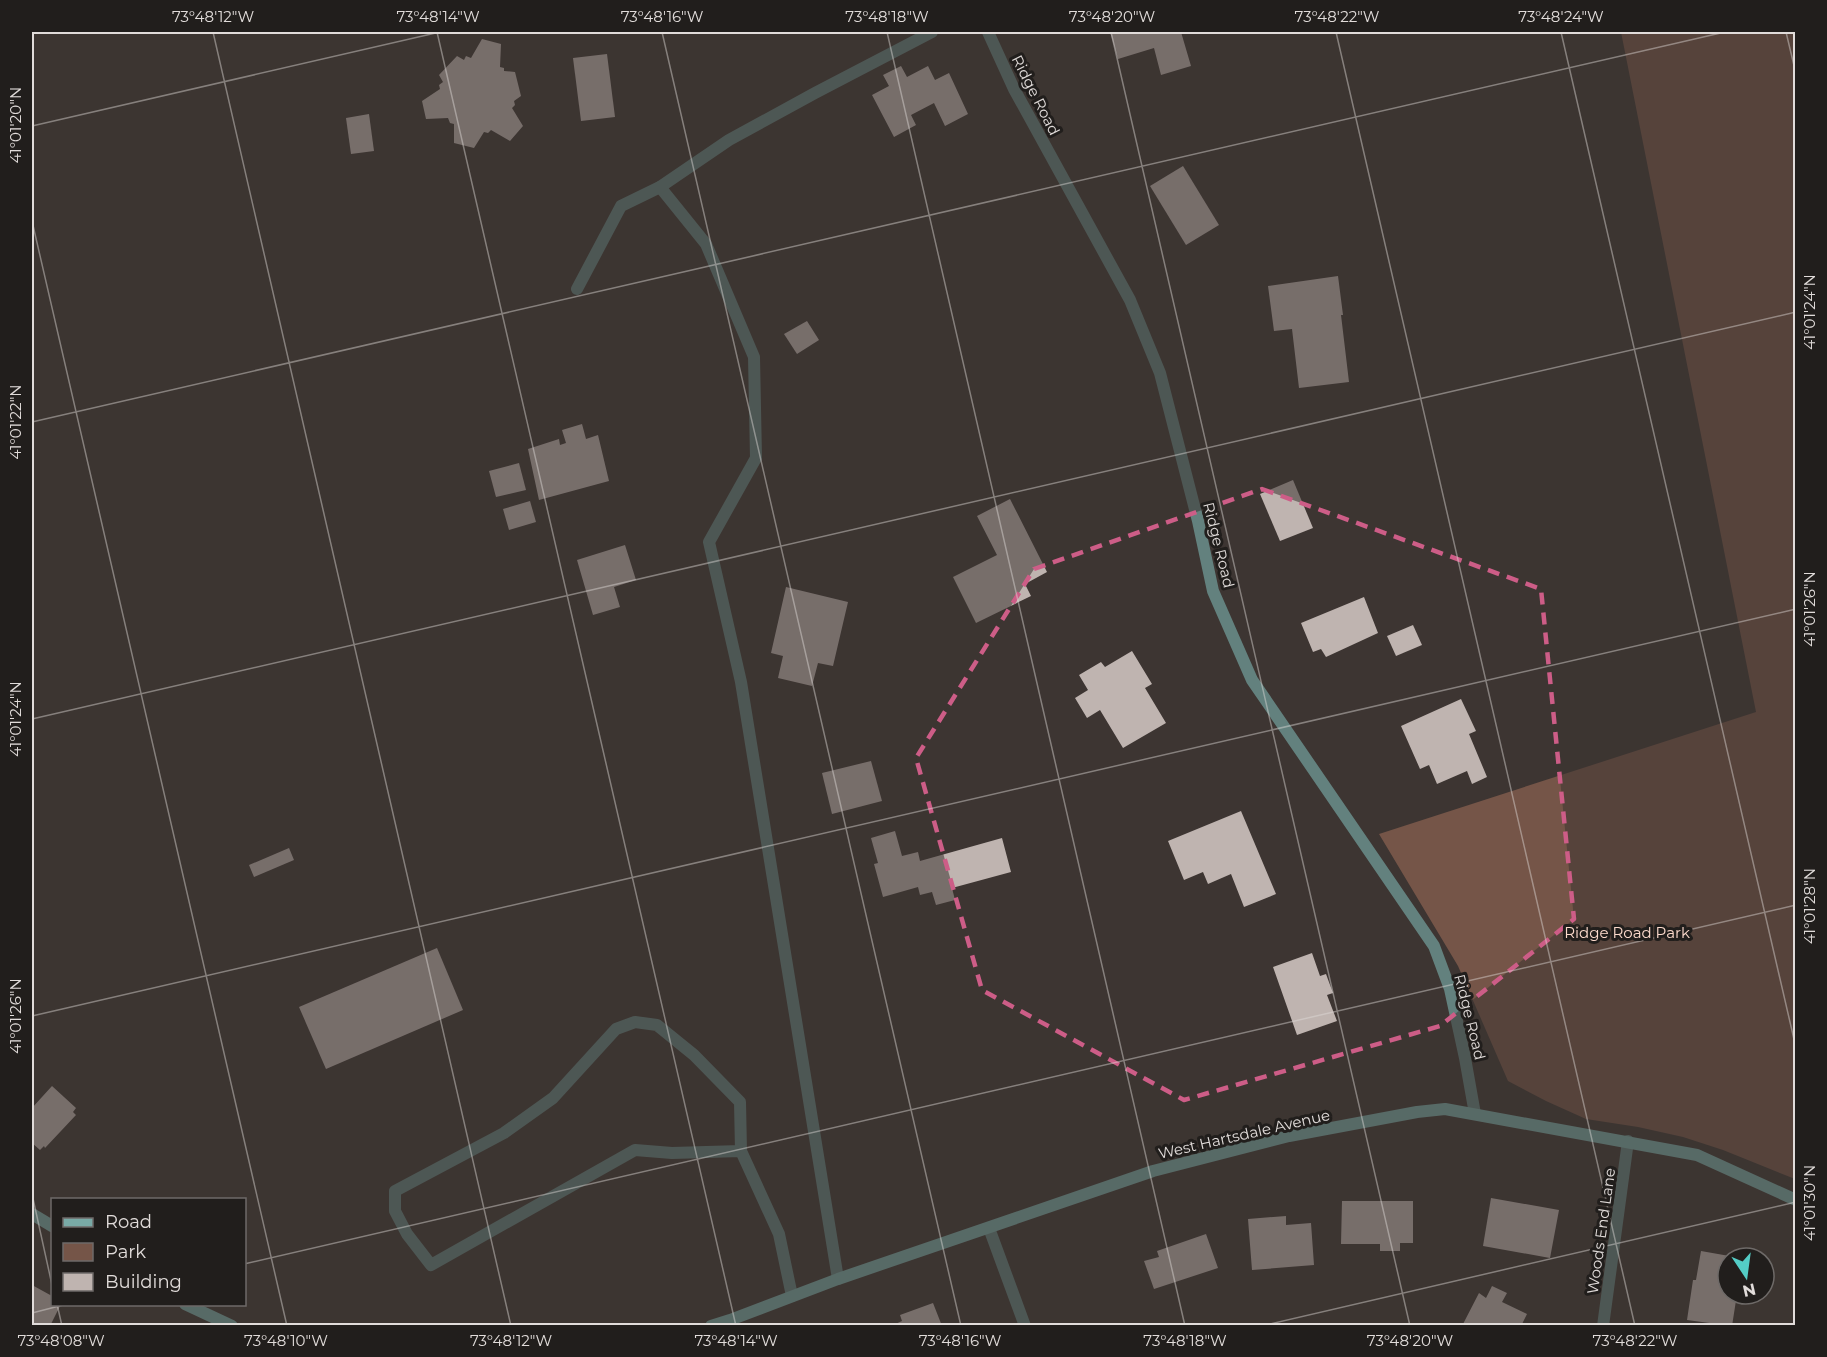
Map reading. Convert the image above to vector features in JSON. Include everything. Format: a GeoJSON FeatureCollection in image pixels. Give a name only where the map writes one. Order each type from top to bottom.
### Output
{"type":"FeatureCollection","features":[{"type":"Feature","properties":{"kind":"main road","name":"West Hartsdale Avenue"},"geometry":{"type":"LineString","coordinates":[[711,1326],[838,1279],[1153,1171],[1289,1136],[1417,1112],[1445,1109],[1696,1155],[1796,1200]]}},
{"type":"Feature","properties":{"kind":"main road"},"geometry":{"type":"LineString","coordinates":[[32,1214],[51,1225]]}},
{"type":"Feature","properties":{"kind":"main road"},"geometry":{"type":"LineString","coordinates":[[187,1306],[232,1326]]}},
{"type":"Feature","properties":{"kind":"street"},"geometry":{"type":"LineString","coordinates":[[577,289],[621,207],[660,187],[729,140],[932,32]]}},
{"type":"Feature","properties":{"kind":"street","name":"Ridge Road"},"geometry":{"type":"LineString","coordinates":[[988,32],[1014,89],[1130,300],[1160,373],[1198,521],[1213,591],[1252,680],[1434,946],[1450,989],[1474,1114]]}},
{"type":"Feature","properties":{"kind":"street"},"geometry":{"type":"LineString","coordinates":[[660,187],[706,244],[754,357],[756,458],[709,542],[741,682],[838,1279]]}},
{"type":"Feature","properties":{"kind":"street"},"geometry":{"type":"LineString","coordinates":[[741,1151],[672,1153],[634,1150],[431,1265],[407,1234],[395,1211],[395,1191],[504,1133],[553,1098],[616,1029],[635,1022],[657,1026],[694,1055],[740,1102],[741,1151],[779,1234],[792,1296]]}},
{"type":"Feature","properties":{"kind":"street","name":"Woods End Lane"},"geometry":{"type":"LineString","coordinates":[[1603,1326],[1628,1141]]}},
{"type":"Feature","properties":{"kind":"street"},"geometry":{"type":"LineString","coordinates":[[989,1228],[1025,1326]]}},
{"type":"Feature","properties":{"kind":"highlighted area"},"geometry":{"type":"Polygon","coordinates":[[[1262,489],[1541,589],[1574,919],[1440,1026],[1184,1100],[982,990],[916,758],[1034,569],[1262,489]]]}},
{"type":"Feature","properties":{"kind":"green space","name":"Ridge Road Park"},"geometry":{"type":"Polygon","coordinates":[[[1621,32],[1795,32],[1795,1179],[1723,1150],[1683,1137],[1586,1119],[1508,1081],[1458,966],[1379,834],[1756,712],[1621,32]]]}},
{"type":"Feature","properties":{"kind":"building"},"geometry":{"type":"Polygon","coordinates":[[[1110,32],[1150,32],[1151,34],[1181,32],[1191,66],[1161,75],[1154,48],[1118,59],[1110,32]]]}},
{"type":"Feature","properties":{"kind":"building"},"geometry":{"type":"Polygon","coordinates":[[[482,39],[501,44],[500,67],[504,68],[504,71],[515,72],[521,96],[514,101],[515,105],[512,108],[523,126],[510,141],[491,130],[488,133],[484,132],[474,148],[454,143],[454,124],[450,123],[448,118],[426,119],[422,101],[440,89],[439,85],[443,82],[439,75],[457,56],[464,60],[466,56],[471,58],[482,39]]]}},
{"type":"Feature","properties":{"kind":"building"},"geometry":{"type":"Polygon","coordinates":[[[607,54],[615,117],[581,121],[573,58],[607,54]]]}},
{"type":"Feature","properties":{"kind":"building"},"geometry":{"type":"Polygon","coordinates":[[[901,66],[907,77],[928,66],[935,80],[949,73],[968,114],[945,126],[934,103],[911,115],[916,125],[894,137],[872,95],[889,86],[883,75],[901,66]]]}},
{"type":"Feature","properties":{"kind":"building"},"geometry":{"type":"Polygon","coordinates":[[[369,114],[374,151],[351,154],[346,118],[369,114]]]}},
{"type":"Feature","properties":{"kind":"building"},"geometry":{"type":"Polygon","coordinates":[[[1183,166],[1219,225],[1186,245],[1150,186],[1183,166]]]}},
{"type":"Feature","properties":{"kind":"building"},"geometry":{"type":"Polygon","coordinates":[[[1338,276],[1349,382],[1299,388],[1292,329],[1274,331],[1268,286],[1338,276]]]}},
{"type":"Feature","properties":{"kind":"building"},"geometry":{"type":"Polygon","coordinates":[[[807,321],[819,340],[797,354],[784,334],[807,321]]]}},
{"type":"Feature","properties":{"kind":"building"},"geometry":{"type":"Polygon","coordinates":[[[582,424],[586,439],[598,435],[609,481],[539,500],[528,449],[559,439],[560,445],[566,443],[562,430],[582,424]]]}},
{"type":"Feature","properties":{"kind":"building"},"geometry":{"type":"Polygon","coordinates":[[[519,463],[526,490],[496,497],[489,471],[519,463]]]}},
{"type":"Feature","properties":{"kind":"building"},"geometry":{"type":"Polygon","coordinates":[[[1293,480],[1313,528],[1280,541],[1260,494],[1293,480]]]}},
{"type":"Feature","properties":{"kind":"building"},"geometry":{"type":"Polygon","coordinates":[[[1010,499],[1047,572],[1025,584],[1031,596],[976,623],[953,577],[997,555],[977,516],[1010,499]]]}},
{"type":"Feature","properties":{"kind":"building"},"geometry":{"type":"Polygon","coordinates":[[[530,501],[536,522],[509,530],[503,509],[530,501]]]}},
{"type":"Feature","properties":{"kind":"building"},"geometry":{"type":"Polygon","coordinates":[[[625,545],[636,580],[614,587],[620,607],[593,615],[577,560],[625,545]]]}},
{"type":"Feature","properties":{"kind":"building"},"geometry":{"type":"Polygon","coordinates":[[[786,587],[848,602],[833,666],[818,663],[812,686],[778,678],[783,656],[771,653],[786,587]]]}},
{"type":"Feature","properties":{"kind":"building"},"geometry":{"type":"Polygon","coordinates":[[[1364,597],[1378,633],[1326,657],[1321,649],[1313,652],[1301,623],[1364,597]]]}},
{"type":"Feature","properties":{"kind":"building"},"geometry":{"type":"Polygon","coordinates":[[[1413,625],[1422,645],[1396,656],[1387,636],[1413,625]]]}},
{"type":"Feature","properties":{"kind":"building"},"geometry":{"type":"Polygon","coordinates":[[[1132,651],[1152,684],[1145,688],[1166,723],[1123,748],[1100,710],[1087,718],[1075,698],[1088,690],[1079,675],[1101,662],[1105,667],[1132,651]]]}},
{"type":"Feature","properties":{"kind":"building"},"geometry":{"type":"Polygon","coordinates":[[[1461,699],[1476,731],[1469,734],[1487,777],[1472,784],[1467,771],[1437,784],[1429,765],[1420,769],[1401,726],[1461,699]]]}},
{"type":"Feature","properties":{"kind":"building"},"geometry":{"type":"Polygon","coordinates":[[[871,761],[882,801],[832,814],[822,773],[871,761]]]}},
{"type":"Feature","properties":{"kind":"building"},"geometry":{"type":"Polygon","coordinates":[[[1241,811],[1276,894],[1244,907],[1231,874],[1208,884],[1203,872],[1184,880],[1168,841],[1241,811]]]}},
{"type":"Feature","properties":{"kind":"building"},"geometry":{"type":"Polygon","coordinates":[[[895,831],[902,856],[918,852],[920,861],[1002,838],[1011,872],[952,888],[955,900],[936,905],[932,892],[920,895],[918,887],[883,897],[874,864],[878,863],[871,838],[895,831]]]}},
{"type":"Feature","properties":{"kind":"building"},"geometry":{"type":"Polygon","coordinates":[[[289,848],[294,860],[254,877],[249,865],[289,848]]]}},
{"type":"Feature","properties":{"kind":"building"},"geometry":{"type":"Polygon","coordinates":[[[437,948],[463,1010],[326,1069],[299,1007],[437,948]]]}},
{"type":"Feature","properties":{"kind":"building"},"geometry":{"type":"Polygon","coordinates":[[[1312,953],[1320,976],[1326,974],[1333,993],[1327,995],[1337,1021],[1297,1035],[1273,967],[1312,953]]]}},
{"type":"Feature","properties":{"kind":"building"},"geometry":{"type":"Polygon","coordinates":[[[52,1086],[76,1108],[73,1112],[76,1115],[45,1148],[44,1146],[40,1150],[32,1143],[32,1108],[52,1086]]]}},
{"type":"Feature","properties":{"kind":"building"},"geometry":{"type":"Polygon","coordinates":[[[1491,1198],[1559,1210],[1550,1258],[1483,1246],[1491,1198]]]}},
{"type":"Feature","properties":{"kind":"building"},"geometry":{"type":"Polygon","coordinates":[[[1342,1201],[1413,1201],[1413,1243],[1400,1243],[1400,1251],[1380,1251],[1380,1244],[1341,1244],[1342,1201]]]}},
{"type":"Feature","properties":{"kind":"building"},"geometry":{"type":"Polygon","coordinates":[[[1286,1216],[1286,1225],[1311,1223],[1314,1265],[1252,1270],[1248,1219],[1286,1216]]]}},
{"type":"Feature","properties":{"kind":"building"},"geometry":{"type":"Polygon","coordinates":[[[1206,1234],[1218,1268],[1154,1289],[1144,1261],[1159,1257],[1157,1251],[1206,1234]]]}},
{"type":"Feature","properties":{"kind":"building"},"geometry":{"type":"Polygon","coordinates":[[[1701,1251],[1716,1254],[1716,1306],[1735,1306],[1732,1326],[1687,1320],[1693,1280],[1696,1280],[1701,1251]]]}},
{"type":"Feature","properties":{"kind":"building"},"geometry":{"type":"Polygon","coordinates":[[[32,1285],[51,1295],[51,1306],[60,1306],[50,1326],[32,1326],[32,1285]]]}},
{"type":"Feature","properties":{"kind":"building"},"geometry":{"type":"Polygon","coordinates":[[[1492,1286],[1507,1293],[1502,1302],[1527,1314],[1521,1326],[1462,1326],[1479,1293],[1486,1298],[1492,1286]]]}},
{"type":"Feature","properties":{"kind":"building"},"geometry":{"type":"Polygon","coordinates":[[[933,1303],[942,1326],[891,1326],[902,1321],[900,1315],[933,1303]]]}}]}
